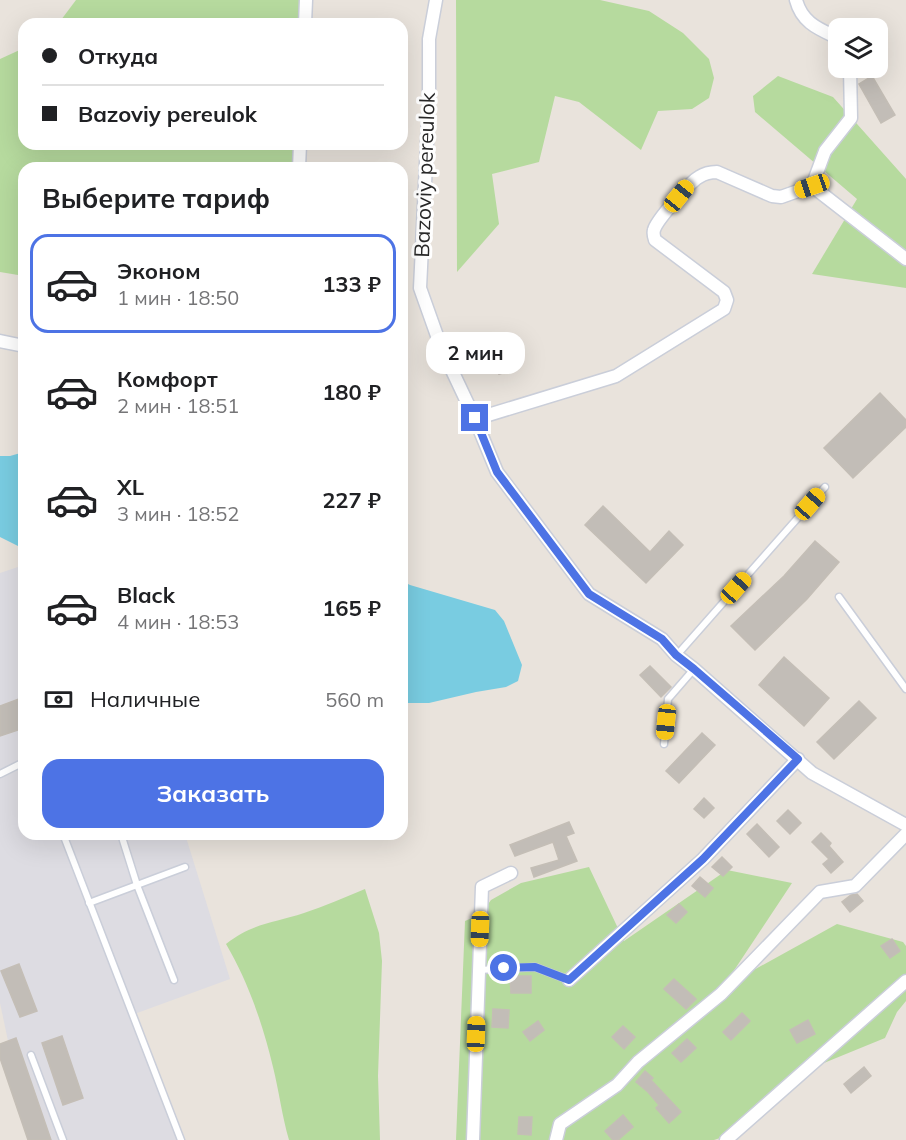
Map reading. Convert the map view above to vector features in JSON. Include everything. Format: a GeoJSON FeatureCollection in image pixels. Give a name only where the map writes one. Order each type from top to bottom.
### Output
{"type":"FeatureCollection","features":[{"type":"Feature","properties":{"kind":"street"},"geometry":{"type":"LineString","coordinates":[[305,18],[306,0]]}},
{"type":"Feature","properties":{"kind":"street","name":"Bazoviy pereulok"},"geometry":{"type":"LineString","coordinates":[[435,0],[429,39],[429,101],[420,288],[441,347],[475,418],[497,472],[589,594],[662,639],[676,655],[812,773],[906,825]]}},
{"type":"Feature","properties":{"kind":"street"},"geometry":{"type":"LineString","coordinates":[[796,0],[801,14],[811,25],[828,33]]}},
{"type":"Feature","properties":{"kind":"street"},"geometry":{"type":"LineString","coordinates":[[812,186],[825,151],[851,118],[854,78]]}},
{"type":"Feature","properties":{"kind":"street"},"geometry":{"type":"LineString","coordinates":[[475,418],[616,376],[724,309],[727,300],[724,292],[655,240],[653,232],[690,183],[699,176],[717,172],[772,196],[781,197],[812,186]]}},
{"type":"Feature","properties":{"kind":"street"},"geometry":{"type":"LineString","coordinates":[[812,186],[906,259]]}},
{"type":"Feature","properties":{"kind":"street"},"geometry":{"type":"LineString","coordinates":[[0,341],[18,345]]}},
{"type":"Feature","properties":{"kind":"street"},"geometry":{"type":"LineString","coordinates":[[569,980],[703,859],[798,759]]}},
{"type":"Feature","properties":{"kind":"street"},"geometry":{"type":"LineString","coordinates":[[556,1140],[560,1124],[617,1085],[638,1062],[721,994],[820,892],[855,886],[906,834]]}},
{"type":"Feature","properties":{"kind":"street"},"geometry":{"type":"LineString","coordinates":[[473,1140],[482,887],[511,873]]}},
{"type":"Feature","properties":{"kind":"street"},"geometry":{"type":"LineString","coordinates":[[726,1140],[906,981]]}},
{"type":"Feature","properties":{"kind":"lane"},"geometry":{"type":"LineString","coordinates":[[676,655],[825,488]]}},
{"type":"Feature","properties":{"kind":"lane"},"geometry":{"type":"LineString","coordinates":[[839,597],[906,689]]}},
{"type":"Feature","properties":{"kind":"lane"},"geometry":{"type":"LineString","coordinates":[[664,744],[668,699],[694,669]]}},
{"type":"Feature","properties":{"kind":"lane"},"geometry":{"type":"LineString","coordinates":[[0,774],[18,765]]}},
{"type":"Feature","properties":{"kind":"lane"},"geometry":{"type":"LineString","coordinates":[[65,840],[181,1140]]}},
{"type":"Feature","properties":{"kind":"lane"},"geometry":{"type":"LineString","coordinates":[[123,840],[137,885],[174,980]]}},
{"type":"Feature","properties":{"kind":"lane"},"geometry":{"type":"LineString","coordinates":[[89,903],[184,867]]}},
{"type":"Feature","properties":{"kind":"lane"},"geometry":{"type":"LineString","coordinates":[[478,970],[535,967],[569,980]]}},
{"type":"Feature","properties":{"kind":"lane"},"geometry":{"type":"LineString","coordinates":[[31,1055],[63,1140]]}},
{"type":"Feature","properties":{"kind":"shaded area"},"geometry":{"type":"Polygon","coordinates":[[[18,567],[18,840],[187,840],[230,979],[129,1016],[177,1140],[29,1140],[0,1003],[0,573],[18,567]]]}},
{"type":"Feature","properties":{"kind":"green space"},"geometry":{"type":"Polygon","coordinates":[[[76,0],[300,0],[299,18],[62,18],[76,0]]]}},
{"type":"Feature","properties":{"kind":"green space"},"geometry":{"type":"Polygon","coordinates":[[[456,0],[600,0],[649,11],[683,33],[709,59],[714,78],[709,98],[692,109],[658,111],[641,150],[579,102],[555,96],[539,162],[492,174],[499,224],[457,272],[456,0]]]}},
{"type":"Feature","properties":{"kind":"green space"},"geometry":{"type":"Polygon","coordinates":[[[18,51],[18,150],[294,150],[293,162],[18,162],[18,275],[0,272],[0,59],[18,51]]]}},
{"type":"Feature","properties":{"kind":"green space"},"geometry":{"type":"Polygon","coordinates":[[[778,76],[833,97],[906,179],[906,288],[812,274],[857,199],[755,112],[753,96],[778,76]]]}},
{"type":"Feature","properties":{"kind":"green space"},"geometry":{"type":"Polygon","coordinates":[[[589,867],[624,941],[727,870],[792,883],[723,987],[837,924],[903,942],[906,946],[906,1001],[897,1012],[885,1038],[819,1065],[726,1136],[714,1140],[456,1140],[465,921],[481,914],[491,900],[521,883],[589,867]]]}},
{"type":"Feature","properties":{"kind":"green space"},"geometry":{"type":"Polygon","coordinates":[[[365,889],[379,933],[382,961],[378,1076],[380,1140],[289,1140],[260,1019],[248,988],[226,944],[254,928],[312,910],[365,889]]]}},
{"type":"Feature","properties":{"kind":"water"},"geometry":{"type":"Polygon","coordinates":[[[18,454],[18,546],[0,537],[0,456],[18,454]]]}},
{"type":"Feature","properties":{"kind":"water"},"geometry":{"type":"Polygon","coordinates":[[[408,584],[495,610],[504,621],[522,665],[518,681],[506,687],[429,703],[408,703],[408,584]]]}},
{"type":"Feature","properties":{"kind":"building"},"geometry":{"type":"Polygon","coordinates":[[[873,78],[895,115],[881,123],[859,84],[873,78]]]}},
{"type":"Feature","properties":{"kind":"building"},"geometry":{"type":"Polygon","coordinates":[[[506,342],[514,370],[499,374],[491,346],[506,342]]]}},
{"type":"Feature","properties":{"kind":"building"},"geometry":{"type":"Polygon","coordinates":[[[880,393],[906,420],[906,427],[853,478],[824,448],[880,393]]]}},
{"type":"Feature","properties":{"kind":"building"},"geometry":{"type":"Polygon","coordinates":[[[603,506],[650,552],[669,531],[683,545],[646,583],[585,525],[603,506]]]}},
{"type":"Feature","properties":{"kind":"building"},"geometry":{"type":"Polygon","coordinates":[[[815,541],[839,562],[807,599],[755,650],[731,626],[784,576],[815,541]]]}},
{"type":"Feature","properties":{"kind":"building"},"geometry":{"type":"Polygon","coordinates":[[[784,657],[829,698],[804,726],[759,685],[784,657]]]}},
{"type":"Feature","properties":{"kind":"building"},"geometry":{"type":"Polygon","coordinates":[[[650,666],[671,687],[661,697],[640,675],[650,666]]]}},
{"type":"Feature","properties":{"kind":"building"},"geometry":{"type":"Polygon","coordinates":[[[18,699],[18,730],[0,736],[0,706],[18,699]]]}},
{"type":"Feature","properties":{"kind":"building"},"geometry":{"type":"Polygon","coordinates":[[[859,701],[876,718],[834,759],[817,742],[859,701]]]}},
{"type":"Feature","properties":{"kind":"building"},"geometry":{"type":"Polygon","coordinates":[[[702,733],[715,745],[679,783],[666,771],[702,733]]]}},
{"type":"Feature","properties":{"kind":"building"},"geometry":{"type":"Polygon","coordinates":[[[704,798],[714,808],[704,818],[694,809],[704,798]]]}},
{"type":"Feature","properties":{"kind":"building"},"geometry":{"type":"Polygon","coordinates":[[[788,810],[801,823],[790,834],[777,821],[788,810]]]}},
{"type":"Feature","properties":{"kind":"building"},"geometry":{"type":"Polygon","coordinates":[[[569,822],[574,833],[566,836],[577,861],[534,877],[531,868],[559,860],[553,842],[515,856],[510,845],[569,822]]]}},
{"type":"Feature","properties":{"kind":"building"},"geometry":{"type":"Polygon","coordinates":[[[757,824],[779,847],[769,857],[747,834],[757,824]]]}},
{"type":"Feature","properties":{"kind":"building"},"geometry":{"type":"Polygon","coordinates":[[[821,833],[831,843],[829,846],[843,862],[831,873],[823,864],[829,859],[812,842],[821,833]]]}},
{"type":"Feature","properties":{"kind":"building"},"geometry":{"type":"Polygon","coordinates":[[[722,857],[732,867],[723,876],[712,867],[722,857]]]}},
{"type":"Feature","properties":{"kind":"building"},"geometry":{"type":"Polygon","coordinates":[[[700,877],[713,888],[705,897],[692,886],[700,877]]]}},
{"type":"Feature","properties":{"kind":"building"},"geometry":{"type":"Polygon","coordinates":[[[857,894],[863,901],[850,912],[842,902],[851,895],[857,894]]]}},
{"type":"Feature","properties":{"kind":"building"},"geometry":{"type":"Polygon","coordinates":[[[679,904],[687,912],[676,923],[667,915],[679,904]]]}},
{"type":"Feature","properties":{"kind":"building"},"geometry":{"type":"Polygon","coordinates":[[[892,939],[900,951],[890,958],[881,946],[892,939]]]}},
{"type":"Feature","properties":{"kind":"building"},"geometry":{"type":"Polygon","coordinates":[[[19,964],[37,1011],[20,1017],[1,971],[19,964]]]}},
{"type":"Feature","properties":{"kind":"building"},"geometry":{"type":"Polygon","coordinates":[[[510,976],[531,976],[531,993],[511,993],[510,976]]]}},
{"type":"Feature","properties":{"kind":"building"},"geometry":{"type":"Polygon","coordinates":[[[674,979],[696,999],[686,1009],[664,989],[674,979]]]}},
{"type":"Feature","properties":{"kind":"building"},"geometry":{"type":"Polygon","coordinates":[[[493,1009],[509,1010],[508,1028],[492,1027],[493,1009]]]}},
{"type":"Feature","properties":{"kind":"building"},"geometry":{"type":"Polygon","coordinates":[[[742,1013],[750,1021],[731,1040],[723,1032],[742,1013]]]}},
{"type":"Feature","properties":{"kind":"building"},"geometry":{"type":"Polygon","coordinates":[[[808,1020],[815,1034],[797,1043],[790,1030],[808,1020]]]}},
{"type":"Feature","properties":{"kind":"building"},"geometry":{"type":"Polygon","coordinates":[[[538,1021],[544,1030],[530,1041],[523,1032],[538,1021]]]}},
{"type":"Feature","properties":{"kind":"building"},"geometry":{"type":"Polygon","coordinates":[[[623,1026],[635,1037],[624,1049],[612,1037],[623,1026]]]}},
{"type":"Feature","properties":{"kind":"building"},"geometry":{"type":"Polygon","coordinates":[[[62,1036],[83,1098],[63,1105],[42,1043],[62,1036]]]}},
{"type":"Feature","properties":{"kind":"building"},"geometry":{"type":"Polygon","coordinates":[[[16,1038],[51,1140],[28,1140],[0,1058],[0,1044],[16,1038]]]}},
{"type":"Feature","properties":{"kind":"building"},"geometry":{"type":"Polygon","coordinates":[[[687,1039],[696,1048],[681,1062],[672,1053],[687,1039]]]}},
{"type":"Feature","properties":{"kind":"building"},"geometry":{"type":"Polygon","coordinates":[[[864,1067],[871,1076],[851,1093],[844,1084],[864,1067]]]}},
{"type":"Feature","properties":{"kind":"building"},"geometry":{"type":"Polygon","coordinates":[[[645,1071],[681,1112],[669,1123],[656,1108],[659,1105],[636,1082],[645,1071]]]}},
{"type":"Feature","properties":{"kind":"building"},"geometry":{"type":"Polygon","coordinates":[[[623,1115],[633,1127],[618,1140],[613,1140],[605,1131],[623,1115]]]}},
{"type":"Feature","properties":{"kind":"building"},"geometry":{"type":"Polygon","coordinates":[[[519,1117],[532,1117],[531,1135],[518,1134],[519,1117]]]}},
{"type":"Feature","properties":{"kind":"route"},"geometry":{"type":"LineString","coordinates":[[475,418],[497,472],[589,594],[662,639],[676,655],[798,759],[703,859],[569,980],[535,967],[504,968]]}}]}
